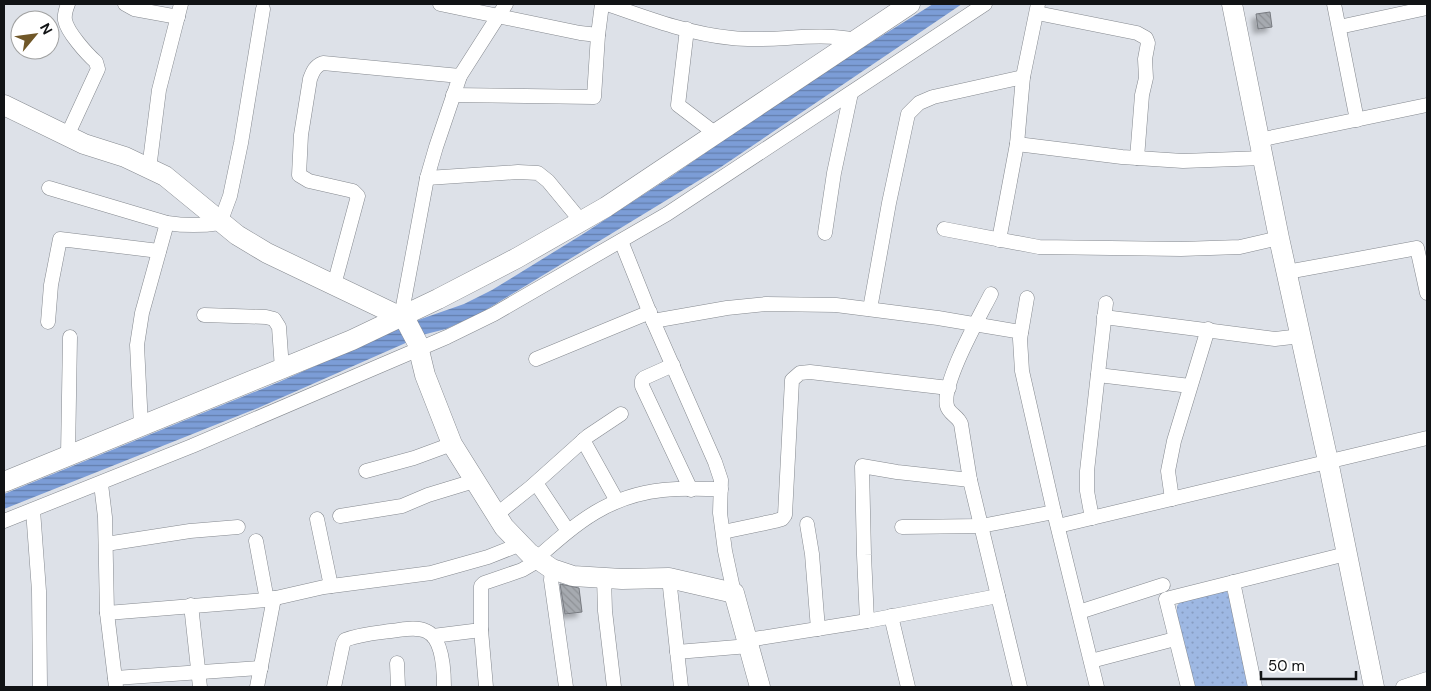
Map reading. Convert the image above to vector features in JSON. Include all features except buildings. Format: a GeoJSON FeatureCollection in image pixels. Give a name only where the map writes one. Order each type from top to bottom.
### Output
{"type":"FeatureCollection","features":[{"type":"Feature","properties":{"kind":"street"},"geometry":{"type":"LineString","coordinates":[[67,136],[98,68],[96,62],[66,24],[65,13],[68,4]]}},
{"type":"Feature","properties":{"kind":"street"},"geometry":{"type":"LineString","coordinates":[[126,4],[134,8],[179,10],[159,90],[149,169]]}},
{"type":"Feature","properties":{"kind":"street"},"geometry":{"type":"LineString","coordinates":[[440,4],[498,17],[598,35]]}},
{"type":"Feature","properties":{"kind":"street"},"geometry":{"type":"LineString","coordinates":[[506,4],[460,76],[427,178],[404,319],[418,346],[425,375],[452,444],[496,515],[529,553],[573,576],[670,578],[734,593]]}},
{"type":"Feature","properties":{"kind":"street"},"geometry":{"type":"LineString","coordinates":[[453,96],[594,97],[602,4]]}},
{"type":"Feature","properties":{"kind":"street"},"geometry":{"type":"LineString","coordinates":[[607,4],[663,24],[732,38],[768,39],[818,36],[855,40]]}},
{"type":"Feature","properties":{"kind":"street"},"geometry":{"type":"LineString","coordinates":[[4,482],[404,319],[606,207],[855,40],[887,11],[910,4]]}},
{"type":"Feature","properties":{"kind":"street"},"geometry":{"type":"LineString","coordinates":[[4,521],[101,484],[192,446],[494,314],[675,209],[985,4]]}},
{"type":"Feature","properties":{"kind":"street"},"geometry":{"type":"LineString","coordinates":[[1232,4],[1374,687]]}},
{"type":"Feature","properties":{"kind":"street"},"geometry":{"type":"LineString","coordinates":[[1334,4],[1357,120]]}},
{"type":"Feature","properties":{"kind":"street"},"geometry":{"type":"LineString","coordinates":[[1339,27],[1427,8]]}},
{"type":"Feature","properties":{"kind":"street"},"geometry":{"type":"LineString","coordinates":[[220,223],[230,196],[241,143],[263,9]]}},
{"type":"Feature","properties":{"kind":"street"},"geometry":{"type":"LineString","coordinates":[[999,240],[1017,144],[1023,77],[1038,9],[1137,33],[1146,38],[1148,46],[1145,59],[1146,78],[1142,95],[1137,158]]}},
{"type":"Feature","properties":{"kind":"street"},"geometry":{"type":"LineString","coordinates":[[687,29],[678,105],[716,134]]}},
{"type":"Feature","properties":{"kind":"street"},"geometry":{"type":"LineString","coordinates":[[334,285],[358,196],[353,191],[309,181],[299,175],[301,135],[313,70],[323,63],[460,76]]}},
{"type":"Feature","properties":{"kind":"street"},"geometry":{"type":"LineString","coordinates":[[870,309],[889,203],[908,114],[919,103],[933,97],[1023,77]]}},
{"type":"Feature","properties":{"kind":"street"},"geometry":{"type":"LineString","coordinates":[[825,233],[834,173],[851,93]]}},
{"type":"Feature","properties":{"kind":"street"},"geometry":{"type":"LineString","coordinates":[[4,105],[84,144],[125,158],[165,176],[220,223],[267,253],[404,319]]}},
{"type":"Feature","properties":{"kind":"street"},"geometry":{"type":"LineString","coordinates":[[1017,144],[1137,158],[1183,161],[1261,149],[1357,120],[1427,105]]}},
{"type":"Feature","properties":{"kind":"street"},"geometry":{"type":"LineString","coordinates":[[427,178],[518,172],[538,173],[548,181],[582,221]]}},
{"type":"Feature","properties":{"kind":"street"},"geometry":{"type":"LineString","coordinates":[[49,188],[166,223],[197,226],[220,223]]}},
{"type":"Feature","properties":{"kind":"street"},"geometry":{"type":"LineString","coordinates":[[141,426],[137,345],[142,313],[166,223]]}},
{"type":"Feature","properties":{"kind":"street"},"geometry":{"type":"LineString","coordinates":[[944,229],[1039,247],[1181,249],[1240,247],[1280,238]]}},
{"type":"Feature","properties":{"kind":"street"},"geometry":{"type":"LineString","coordinates":[[48,322],[50,292],[60,240],[159,251]]}},
{"type":"Feature","properties":{"kind":"street"},"geometry":{"type":"LineString","coordinates":[[621,241],[721,480],[722,532],[725,551],[734,593],[760,687]]}},
{"type":"Feature","properties":{"kind":"street"},"geometry":{"type":"LineString","coordinates":[[1287,272],[1417,248],[1427,293]]}},
{"type":"Feature","properties":{"kind":"street"},"geometry":{"type":"LineString","coordinates":[[991,294],[960,357],[946,401],[948,409],[959,418],[961,424],[970,480],[1020,687]]}},
{"type":"Feature","properties":{"kind":"street"},"geometry":{"type":"LineString","coordinates":[[1026,298],[1020,339],[1022,372],[1097,687]]}},
{"type":"Feature","properties":{"kind":"street"},"geometry":{"type":"LineString","coordinates":[[536,359],[652,317],[766,304],[836,305],[1021,332]]}},
{"type":"Feature","properties":{"kind":"street"},"geometry":{"type":"LineString","coordinates":[[1092,518],[1087,491],[1087,471],[1105,310],[1275,339],[1301,336]]}},
{"type":"Feature","properties":{"kind":"street"},"geometry":{"type":"LineString","coordinates":[[204,315],[266,316],[274,318],[279,327],[282,369]]}},
{"type":"Feature","properties":{"kind":"street"},"geometry":{"type":"LineString","coordinates":[[1172,499],[1168,472],[1174,441],[1208,329]]}},
{"type":"Feature","properties":{"kind":"street"},"geometry":{"type":"LineString","coordinates":[[68,455],[70,337]]}},
{"type":"Feature","properties":{"kind":"street"},"geometry":{"type":"LineString","coordinates":[[673,365],[644,378],[641,383],[691,490]]}},
{"type":"Feature","properties":{"kind":"street"},"geometry":{"type":"LineString","coordinates":[[722,532],[775,522],[782,519],[785,515],[791,385],[792,380],[797,375],[810,372],[949,388]]}},
{"type":"Feature","properties":{"kind":"street"},"geometry":{"type":"LineString","coordinates":[[1098,375],[1190,386]]}},
{"type":"Feature","properties":{"kind":"street"},"geometry":{"type":"LineString","coordinates":[[496,515],[584,440],[607,422],[621,414]]}},
{"type":"Feature","properties":{"kind":"street"},"geometry":{"type":"LineString","coordinates":[[584,440],[617,501]]}},
{"type":"Feature","properties":{"kind":"street"},"geometry":{"type":"LineString","coordinates":[[1058,526],[1328,461],[1427,441]]}},
{"type":"Feature","properties":{"kind":"street"},"geometry":{"type":"LineString","coordinates":[[366,471],[414,458],[452,444]]}},
{"type":"Feature","properties":{"kind":"street"},"geometry":{"type":"LineString","coordinates":[[867,621],[862,466],[970,480]]}},
{"type":"Feature","properties":{"kind":"street"},"geometry":{"type":"LineString","coordinates":[[340,516],[402,506],[428,495],[474,481]]}},
{"type":"Feature","properties":{"kind":"street"},"geometry":{"type":"LineString","coordinates":[[536,482],[568,531]]}},
{"type":"Feature","properties":{"kind":"street"},"geometry":{"type":"LineString","coordinates":[[101,484],[106,517],[107,613],[116,682],[199,672],[261,668]]}},
{"type":"Feature","properties":{"kind":"street"},"geometry":{"type":"LineString","coordinates":[[486,687],[481,630],[481,586],[484,583],[543,562],[568,531],[584,518],[617,501],[639,494],[663,490],[721,489]]}},
{"type":"Feature","properties":{"kind":"street"},"geometry":{"type":"LineString","coordinates":[[33,510],[39,591],[40,687]]}},
{"type":"Feature","properties":{"kind":"street"},"geometry":{"type":"LineString","coordinates":[[902,527],[981,526],[1054,512]]}},
{"type":"Feature","properties":{"kind":"street"},"geometry":{"type":"LineString","coordinates":[[317,519],[331,586]]}},
{"type":"Feature","properties":{"kind":"street"},"geometry":{"type":"LineString","coordinates":[[807,524],[813,562],[818,629]]}},
{"type":"Feature","properties":{"kind":"street"},"geometry":{"type":"LineString","coordinates":[[106,544],[190,531],[238,527]]}},
{"type":"Feature","properties":{"kind":"street"},"geometry":{"type":"LineString","coordinates":[[256,541],[270,599],[258,687]]}},
{"type":"Feature","properties":{"kind":"street"},"geometry":{"type":"LineString","coordinates":[[107,613],[160,610],[191,605],[270,599],[331,586],[431,573],[488,557],[521,544]]}},
{"type":"Feature","properties":{"kind":"street"},"geometry":{"type":"LineString","coordinates":[[1188,687],[1166,599],[1346,554]]}},
{"type":"Feature","properties":{"kind":"street"},"geometry":{"type":"LineString","coordinates":[[543,562],[551,580],[566,687]]}},
{"type":"Feature","properties":{"kind":"street"},"geometry":{"type":"LineString","coordinates":[[604,578],[605,611],[614,687]]}},
{"type":"Feature","properties":{"kind":"street"},"geometry":{"type":"LineString","coordinates":[[670,578],[681,687]]}},
{"type":"Feature","properties":{"kind":"street"},"geometry":{"type":"LineString","coordinates":[[1233,582],[1255,687]]}},
{"type":"Feature","properties":{"kind":"street"},"geometry":{"type":"LineString","coordinates":[[1079,612],[1163,585]]}},
{"type":"Feature","properties":{"kind":"street"},"geometry":{"type":"LineString","coordinates":[[677,652],[748,643],[998,596]]}},
{"type":"Feature","properties":{"kind":"street"},"geometry":{"type":"LineString","coordinates":[[191,605],[200,687]]}},
{"type":"Feature","properties":{"kind":"street"},"geometry":{"type":"LineString","coordinates":[[892,616],[908,687]]}},
{"type":"Feature","properties":{"kind":"street"},"geometry":{"type":"LineString","coordinates":[[334,687],[345,640],[373,633],[414,629],[425,630],[433,636],[442,658],[444,687]]}},
{"type":"Feature","properties":{"kind":"street"},"geometry":{"type":"LineString","coordinates":[[433,636],[481,630]]}},
{"type":"Feature","properties":{"kind":"street"},"geometry":{"type":"LineString","coordinates":[[1091,661],[1175,639]]}},
{"type":"Feature","properties":{"kind":"street"},"geometry":{"type":"LineString","coordinates":[[397,663],[398,687]]}},
{"type":"Feature","properties":{"kind":"street"},"geometry":{"type":"LineString","coordinates":[[1402,687],[1427,679]]}},
{"type":"Feature","properties":{"kind":"shaded area"},"geometry":{"type":"Polygon","coordinates":[[[933,4],[962,4],[721,167],[481,313],[446,329],[426,334],[258,408],[4,509],[4,494],[279,382],[421,319],[464,304],[492,290],[669,178],[809,81],[933,4]]]}},
{"type":"Feature","properties":{"kind":"shaded area"},"geometry":{"type":"Polygon","coordinates":[[[1226,590],[1230,598],[1248,687],[1195,687],[1177,614],[1177,606],[1180,602],[1226,590]]]}}]}
